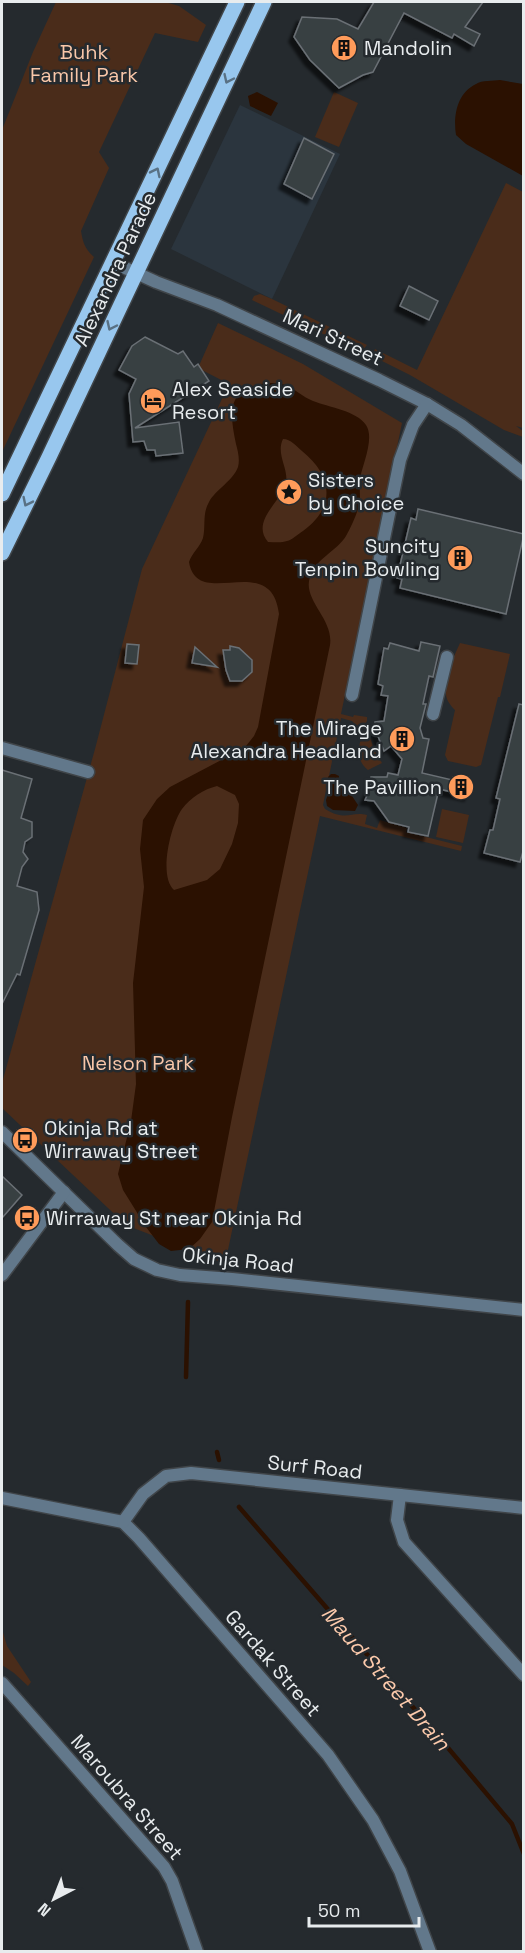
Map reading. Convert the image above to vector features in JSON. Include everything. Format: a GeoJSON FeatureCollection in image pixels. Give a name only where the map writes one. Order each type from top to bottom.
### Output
{"type":"FeatureCollection","features":[{"type":"Feature","properties":{"kind":"main road","name":"Alexandra Parade"},"geometry":{"type":"LineString","coordinates":[[2,494],[237,2]]}},
{"type":"Feature","properties":{"kind":"main road","name":"Alexandra Parade"},"geometry":{"type":"LineString","coordinates":[[2,553],[264,2]]}},
{"type":"Feature","properties":{"kind":"street","name":"Mari Street"},"geometry":{"type":"LineString","coordinates":[[112,262],[217,305],[427,404],[461,425],[524,474]]}},
{"type":"Feature","properties":{"kind":"street"},"geometry":{"type":"LineString","coordinates":[[352,695],[400,460],[413,425],[427,404]]}},
{"type":"Feature","properties":{"kind":"street"},"geometry":{"type":"LineString","coordinates":[[433,714],[447,657]]}},
{"type":"Feature","properties":{"kind":"street"},"geometry":{"type":"LineString","coordinates":[[2,748],[88,772]]}},
{"type":"Feature","properties":{"kind":"street","name":"Okinja Road"},"geometry":{"type":"LineString","coordinates":[[2,1132],[134,1259],[157,1270],[180,1275],[524,1310]]}},
{"type":"Feature","properties":{"kind":"street"},"geometry":{"type":"LineString","coordinates":[[2,1275],[64,1192]]}},
{"type":"Feature","properties":{"kind":"street","name":"Surf Road"},"geometry":{"type":"LineString","coordinates":[[123,1522],[143,1494],[166,1476],[191,1473],[524,1508]]}},
{"type":"Feature","properties":{"kind":"street"},"geometry":{"type":"LineString","coordinates":[[400,1496],[397,1520],[404,1542],[524,1675]]}},
{"type":"Feature","properties":{"kind":"street"},"geometry":{"type":"LineString","coordinates":[[2,1498],[123,1522]]}},
{"type":"Feature","properties":{"kind":"street","name":"Gardak Street"},"geometry":{"type":"LineString","coordinates":[[123,1522],[334,1764],[374,1820],[395,1861],[430,1952]]}},
{"type":"Feature","properties":{"kind":"street","name":"Maroubra Street"},"geometry":{"type":"LineString","coordinates":[[2,1683],[164,1867],[172,1881],[197,1952]]}},
{"type":"Feature","properties":{"kind":"shaded area"},"geometry":{"type":"Polygon","coordinates":[[[500,80],[523,84],[523,176],[466,144],[456,135],[456,113],[464,93],[478,83],[500,80]]]}},
{"type":"Feature","properties":{"kind":"shaded area"},"geometry":{"type":"Polygon","coordinates":[[[257,92],[278,103],[271,116],[250,106],[248,96],[257,92]]]}},
{"type":"Feature","properties":{"kind":"shaded area"},"geometry":{"type":"Polygon","coordinates":[[[240,105],[340,154],[272,299],[171,249],[240,105]]]}},
{"type":"Feature","properties":{"kind":"shaded area"},"geometry":{"type":"Polygon","coordinates":[[[267,383],[283,384],[313,401],[356,416],[366,425],[369,445],[360,479],[359,506],[353,521],[346,536],[316,565],[310,577],[310,594],[327,627],[330,645],[212,1222],[200,1239],[189,1249],[171,1251],[159,1244],[146,1227],[123,1190],[118,1174],[131,1121],[136,1084],[133,983],[144,887],[140,849],[143,820],[157,799],[170,787],[246,746],[258,727],[279,614],[275,600],[271,592],[261,585],[250,582],[202,581],[194,574],[189,562],[203,538],[209,502],[238,467],[232,411],[238,396],[244,390],[267,383]],[[283,439],[281,451],[286,480],[282,492],[264,520],[264,535],[268,542],[285,542],[295,537],[314,522],[325,502],[325,481],[320,471],[295,445],[283,439]],[[217,786],[193,798],[178,816],[170,838],[167,862],[169,883],[174,890],[207,880],[220,869],[232,844],[238,823],[239,804],[235,795],[217,786]]]}},
{"type":"Feature","properties":{"kind":"shaded area"},"geometry":{"type":"Polygon","coordinates":[[[331,774],[339,776],[338,783],[341,785],[350,785],[350,793],[358,805],[355,811],[333,810],[327,806],[328,777],[331,774]]]}},
{"type":"Feature","properties":{"kind":"green space","name":"Buhk Family Park"},"geometry":{"type":"Polygon","coordinates":[[[56,2],[165,2],[179,6],[206,25],[198,42],[155,33],[99,152],[109,168],[81,231],[85,246],[94,257],[2,452],[2,130],[56,2]]]}},
{"type":"Feature","properties":{"kind":"green space"},"geometry":{"type":"Polygon","coordinates":[[[334,92],[358,103],[339,147],[315,137],[334,92]]]}},
{"type":"Feature","properties":{"kind":"green space"},"geometry":{"type":"Polygon","coordinates":[[[506,183],[523,192],[523,428],[516,426],[523,431],[523,437],[504,430],[410,375],[372,356],[375,349],[417,370],[506,183]]]}},
{"type":"Feature","properties":{"kind":"green space"},"geometry":{"type":"Polygon","coordinates":[[[260,294],[367,345],[361,352],[252,300],[254,296],[260,294]]]}},
{"type":"Feature","properties":{"kind":"green space","name":"Nelson Park"},"geometry":{"type":"Polygon","coordinates":[[[218,323],[303,364],[402,423],[341,714],[367,717],[367,721],[361,731],[352,721],[341,718],[323,805],[325,809],[338,815],[367,815],[365,824],[377,828],[380,820],[407,828],[406,832],[462,846],[461,851],[320,816],[225,1264],[126,1225],[2,1108],[2,1083],[95,749],[142,569],[229,384],[198,368],[218,323]]]}},
{"type":"Feature","properties":{"kind":"green space"},"geometry":{"type":"Polygon","coordinates":[[[460,643],[510,654],[481,765],[476,767],[448,761],[445,755],[455,710],[447,698],[447,681],[460,643]]]}},
{"type":"Feature","properties":{"kind":"green space"},"geometry":{"type":"Polygon","coordinates":[[[368,730],[374,750],[382,763],[368,770],[362,763],[359,749],[361,739],[364,734],[366,737],[365,732],[368,730]]]}},
{"type":"Feature","properties":{"kind":"green space"},"geometry":{"type":"Polygon","coordinates":[[[442,809],[469,815],[463,843],[436,837],[442,809]]]}},
{"type":"Feature","properties":{"kind":"green space"},"geometry":{"type":"Polygon","coordinates":[[[2,1629],[7,1646],[31,1682],[28,1686],[2,1665],[2,1629]]]}},
{"type":"Feature","properties":{"kind":"building","name":"Mandolin"},"geometry":{"type":"Polygon","coordinates":[[[374,2],[483,2],[465,27],[480,34],[474,46],[454,34],[452,38],[404,13],[373,72],[339,88],[310,60],[294,37],[302,17],[337,19],[358,29],[374,2]]]}},
{"type":"Feature","properties":{"kind":"building"},"geometry":{"type":"Polygon","coordinates":[[[304,138],[334,154],[312,199],[284,184],[304,138]]]}},
{"type":"Feature","properties":{"kind":"building"},"geometry":{"type":"Polygon","coordinates":[[[409,286],[438,301],[429,320],[400,306],[409,286]]]}},
{"type":"Feature","properties":{"kind":"building","name":"Alex Seaside Resort"},"geometry":{"type":"Polygon","coordinates":[[[145,337],[178,354],[183,351],[194,367],[198,364],[209,381],[135,428],[179,422],[183,453],[156,456],[155,450],[147,450],[144,441],[133,442],[129,394],[136,379],[119,370],[132,346],[145,337]]]}},
{"type":"Feature","properties":{"kind":"building","name":"Suncity Tenpin Bowling"},"geometry":{"type":"Polygon","coordinates":[[[418,509],[524,534],[506,614],[400,588],[402,579],[397,578],[411,518],[416,520],[418,509]]]}},
{"type":"Feature","properties":{"kind":"building","name":"The Mirage Alexandra Headland"},"geometry":{"type":"Polygon","coordinates":[[[421,642],[440,646],[433,677],[429,676],[423,704],[426,704],[420,728],[423,738],[429,739],[422,773],[472,782],[469,796],[439,789],[428,836],[408,832],[409,827],[389,822],[374,801],[365,800],[370,789],[371,777],[387,777],[388,773],[398,775],[402,759],[391,746],[384,751],[375,729],[375,722],[384,721],[388,696],[381,695],[383,686],[378,684],[384,648],[388,649],[390,643],[419,651],[421,642]]]}},
{"type":"Feature","properties":{"kind":"building"},"geometry":{"type":"Polygon","coordinates":[[[127,644],[139,645],[137,664],[125,663],[127,644]]]}},
{"type":"Feature","properties":{"kind":"building"},"geometry":{"type":"Polygon","coordinates":[[[230,646],[239,648],[252,660],[252,672],[242,681],[230,681],[226,670],[223,650],[230,650],[230,646]]]}},
{"type":"Feature","properties":{"kind":"building"},"geometry":{"type":"Polygon","coordinates":[[[195,647],[217,667],[192,663],[195,647]]]}},
{"type":"Feature","properties":{"kind":"building"},"geometry":{"type":"Polygon","coordinates":[[[519,704],[524,705],[524,848],[520,862],[484,853],[490,830],[493,830],[500,799],[496,798],[519,704]]]}},
{"type":"Feature","properties":{"kind":"building"},"geometry":{"type":"Polygon","coordinates":[[[2,770],[32,779],[21,818],[32,822],[32,837],[25,842],[23,852],[28,859],[22,867],[17,886],[37,892],[39,910],[20,975],[17,974],[2,1004],[2,770]]]}},
{"type":"Feature","properties":{"kind":"building"},"geometry":{"type":"Polygon","coordinates":[[[2,1176],[22,1195],[2,1218],[2,1176]]]}},
{"type":"Feature","properties":{"kind":"waterway","name":"Maud Street Drain"},"geometry":{"type":"LineString","coordinates":[[186,1377],[188,1302]]}},
{"type":"Feature","properties":{"kind":"waterway"},"geometry":{"type":"LineString","coordinates":[[217,1452],[219,1460]]}},
{"type":"Feature","properties":{"kind":"waterway","name":"Maud Street Drain"},"geometry":{"type":"LineString","coordinates":[[239,1507],[512,1824],[524,1854]]}},
{"type":"Feature","properties":{"kind":"place","name":"Mandolin"},"geometry":{"type":"Point","coordinates":[344,48]}},
{"type":"Feature","properties":{"kind":"place","name":"Alex Seaside Resort"},"geometry":{"type":"Point","coordinates":[153,401]}},
{"type":"Feature","properties":{"kind":"place","name":"Sisters by Choice"},"geometry":{"type":"Point","coordinates":[289,492]}},
{"type":"Feature","properties":{"kind":"place","name":"Suncity Tenpin Bowling"},"geometry":{"type":"Point","coordinates":[460,558]}},
{"type":"Feature","properties":{"kind":"place","name":"The Mirage Alexandra Headland"},"geometry":{"type":"Point","coordinates":[402,739]}},
{"type":"Feature","properties":{"kind":"place","name":"The Pavillion"},"geometry":{"type":"Point","coordinates":[461,787]}},
{"type":"Feature","properties":{"kind":"place","name":"Okinja Rd at Wirraway Street"},"geometry":{"type":"Point","coordinates":[25,1140]}},
{"type":"Feature","properties":{"kind":"place","name":"Wirraway St near Okinja Rd"},"geometry":{"type":"Point","coordinates":[27,1218]}}]}
